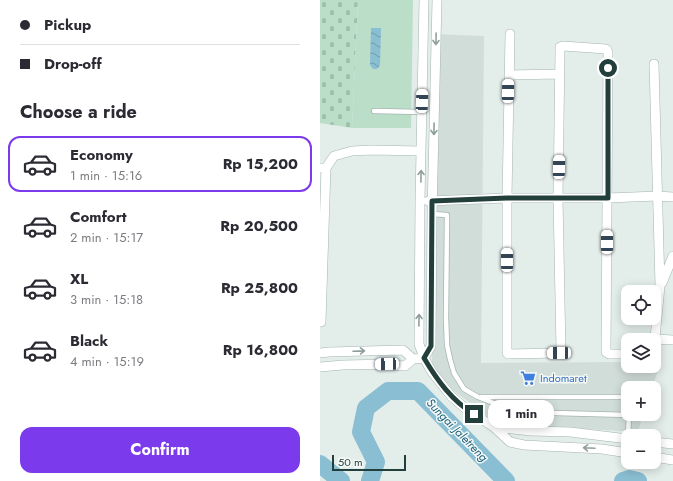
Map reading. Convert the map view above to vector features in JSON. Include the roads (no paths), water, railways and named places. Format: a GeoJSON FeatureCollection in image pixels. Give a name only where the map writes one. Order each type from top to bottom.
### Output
{"type":"FeatureCollection","features":[{"type":"Feature","properties":{"kind":"street"},"geometry":{"type":"LineString","coordinates":[[424,0],[419,344],[424,358],[432,372],[451,396],[466,409],[494,427],[510,442],[602,449],[621,452]]}},
{"type":"Feature","properties":{"kind":"street"},"geometry":{"type":"LineString","coordinates":[[424,358],[431,346],[432,201],[437,0]]}},
{"type":"Feature","properties":{"kind":"street"},"geometry":{"type":"LineString","coordinates":[[510,34],[507,198],[507,352],[508,354],[560,353],[558,198],[560,47],[563,46],[606,49],[608,53],[606,352],[609,354],[621,354]]}},
{"type":"Feature","properties":{"kind":"street"},"geometry":{"type":"LineString","coordinates":[[654,64],[660,285]]}},
{"type":"Feature","properties":{"kind":"street"},"geometry":{"type":"LineString","coordinates":[[509,75],[560,74]]}},
{"type":"Feature","properties":{"kind":"street"},"geometry":{"type":"LineString","coordinates":[[423,90],[435,90]]}},
{"type":"Feature","properties":{"kind":"street"},"geometry":{"type":"LineString","coordinates":[[321,322],[323,168],[334,156],[352,151],[372,150],[421,152]]}},
{"type":"Feature","properties":{"kind":"street"},"geometry":{"type":"LineString","coordinates":[[420,201],[507,198],[673,197]]}},
{"type":"Feature","properties":{"kind":"street"},"geometry":{"type":"LineString","coordinates":[[660,285],[673,256]]}},
{"type":"Feature","properties":{"kind":"street"},"geometry":{"type":"LineString","coordinates":[[661,342],[673,340]]}},
{"type":"Feature","properties":{"kind":"street"},"geometry":{"type":"LineString","coordinates":[[331,366],[324,353],[402,350],[413,359]]}},
{"type":"Feature","properties":{"kind":"street"},"geometry":{"type":"LineString","coordinates":[[320,368],[331,366],[387,364],[405,366],[413,359],[424,358]]}},
{"type":"Feature","properties":{"kind":"street"},"geometry":{"type":"LineString","coordinates":[[494,427],[531,431],[570,432],[621,436]]}},
{"type":"Feature","properties":{"kind":"street"},"geometry":{"type":"LineString","coordinates":[[570,432],[570,447]]}},
{"type":"Feature","properties":{"kind":"street"},"geometry":{"type":"LineString","coordinates":[[661,443],[673,444]]}},
{"type":"Feature","properties":{"kind":"street"},"geometry":{"type":"LineString","coordinates":[[661,458],[673,460]]}},
{"type":"Feature","properties":{"kind":"lane"},"geometry":{"type":"LineString","coordinates":[[374,111],[422,112]]}},
{"type":"Feature","properties":{"kind":"lane"},"geometry":{"type":"LineString","coordinates":[[432,214],[447,215],[447,345],[454,373],[464,388],[478,397],[517,412],[621,415]]}},
{"type":"Feature","properties":{"kind":"lane"},"geometry":{"type":"LineString","coordinates":[[478,397],[621,397]]}},
{"type":"Feature","properties":{"kind":"water"},"geometry":{"type":"Polygon","coordinates":[[[371,28],[381,28],[380,65],[377,69],[373,69],[370,65],[371,28]]]}},
{"type":"Feature","properties":{"kind":"waterway","name":"Sungai Jaletreng"},"geometry":{"type":"LineString","coordinates":[[370,481],[376,462],[361,432],[366,408],[388,391],[418,391],[506,481]]}},
{"type":"Feature","properties":{"kind":"waterway","name":"Sungai Jaletreng"},"geometry":{"type":"LineString","coordinates":[[320,464],[341,481]]}},
{"type":"Feature","properties":{"kind":"waterway","name":"Sungai Jaletreng"},"geometry":{"type":"LineString","coordinates":[[623,481],[629,479],[638,481]]}},
{"type":"Feature","properties":{"kind":"place","name":"Indomaret"},"geometry":{"type":"Point","coordinates":[528,378]}}]}
